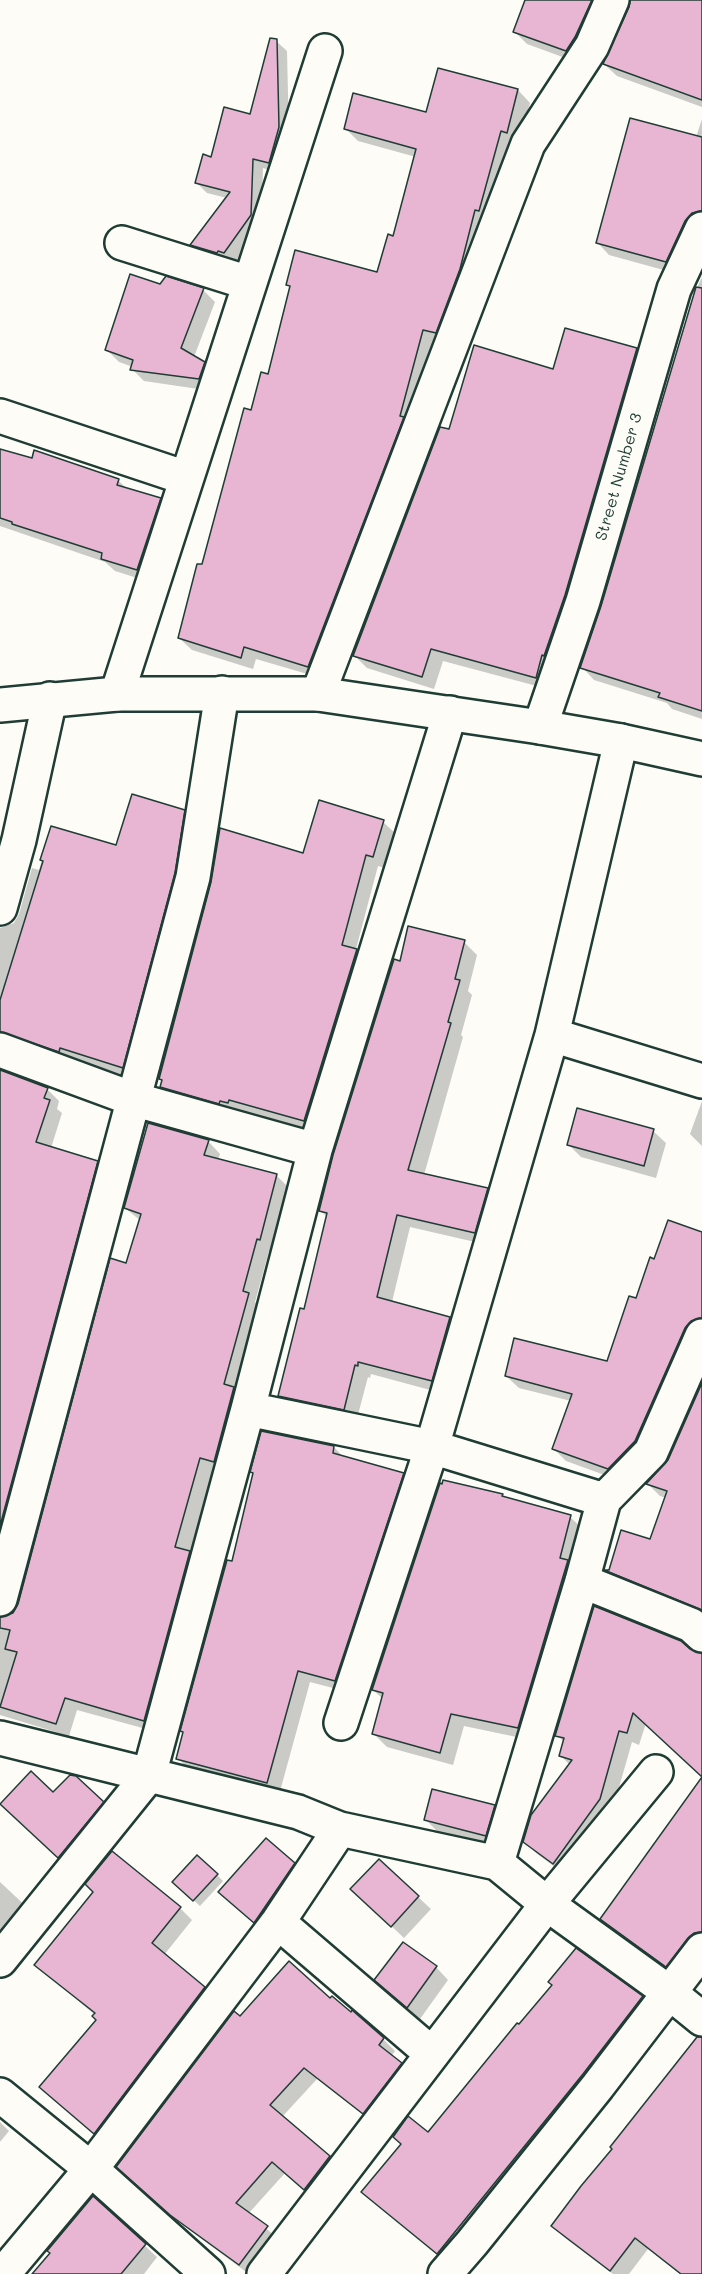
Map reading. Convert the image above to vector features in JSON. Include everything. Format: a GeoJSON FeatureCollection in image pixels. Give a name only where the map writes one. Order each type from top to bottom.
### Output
{"type":"FeatureCollection","features":[{"type":"Feature","properties":{"kind":"street"},"geometry":{"type":"LineString","coordinates":[[318,694],[528,144],[592,46],[612,0]]}},
{"type":"Feature","properties":{"kind":"street"},"geometry":{"type":"LineString","coordinates":[[117,694],[325,51]]}},
{"type":"Feature","properties":{"kind":"street","name":"Street Number 3"},"geometry":{"type":"LineString","coordinates":[[540,726],[584,601],[674,289],[702,229]]}},
{"type":"Feature","properties":{"kind":"street"},"geometry":{"type":"LineString","coordinates":[[122,243],[249,283]]}},
{"type":"Feature","properties":{"kind":"street"},"geometry":{"type":"LineString","coordinates":[[0,416],[186,478]]}},
{"type":"Feature","properties":{"kind":"street"},"geometry":{"type":"LineString","coordinates":[[0,1599],[193,877],[222,693]]}},
{"type":"Feature","properties":{"kind":"street"},"geometry":{"type":"LineString","coordinates":[[0,705],[117,694],[318,694],[540,726],[702,759]]}},
{"type":"Feature","properties":{"kind":"street"},"geometry":{"type":"LineString","coordinates":[[0,908],[19,840],[50,699]]}},
{"type":"Feature","properties":{"kind":"street"},"geometry":{"type":"LineString","coordinates":[[0,1960],[149,1775],[315,1150],[450,713]]}},
{"type":"Feature","properties":{"kind":"street"},"geometry":{"type":"LineString","coordinates":[[341,1723],[432,1447],[552,1035],[621,741]]}},
{"type":"Feature","properties":{"kind":"street"},"geometry":{"type":"LineString","coordinates":[[552,1035],[702,1081]]}},
{"type":"Feature","properties":{"kind":"street"},"geometry":{"type":"LineString","coordinates":[[0,1050],[133,1099],[315,1150]]}},
{"type":"Feature","properties":{"kind":"street"},"geometry":{"type":"LineString","coordinates":[[497,1863],[604,1500],[651,1452],[702,1336]]}},
{"type":"Feature","properties":{"kind":"street"},"geometry":{"type":"LineString","coordinates":[[248,1409],[432,1447],[604,1500]]}},
{"type":"Feature","properties":{"kind":"street"},"geometry":{"type":"LineString","coordinates":[[582,1581],[691,1625],[702,1635]]}},
{"type":"Feature","properties":{"kind":"street"},"geometry":{"type":"LineString","coordinates":[[0,1738],[298,1812],[340,1829],[497,1863],[702,2019]]}},
{"type":"Feature","properties":{"kind":"street"},"geometry":{"type":"LineString","coordinates":[[264,2274],[548,1904],[656,1772]]}},
{"type":"Feature","properties":{"kind":"street"},"geometry":{"type":"LineString","coordinates":[[3,2274],[91,2169],[278,1922],[340,1829]]}},
{"type":"Feature","properties":{"kind":"street"},"geometry":{"type":"LineString","coordinates":[[278,1922],[432,2054]]}},
{"type":"Feature","properties":{"kind":"street"},"geometry":{"type":"LineString","coordinates":[[445,2274],[584,2105],[702,1950]]}},
{"type":"Feature","properties":{"kind":"street"},"geometry":{"type":"LineString","coordinates":[[0,2095],[91,2169],[208,2274]]}},
{"type":"Feature","properties":{"kind":"building"},"geometry":{"type":"Polygon","coordinates":[[[525,0],[592,0],[566,51],[513,32],[525,0]]]}},
{"type":"Feature","properties":{"kind":"building"},"geometry":{"type":"Polygon","coordinates":[[[630,0],[702,0],[702,100],[603,64],[630,0]]]}},
{"type":"Feature","properties":{"kind":"building"},"geometry":{"type":"Polygon","coordinates":[[[270,38],[277,39],[279,127],[269,163],[253,159],[251,215],[224,253],[190,245],[230,192],[195,183],[203,154],[211,157],[224,107],[250,114],[270,38]]]}},
{"type":"Feature","properties":{"kind":"building"},"geometry":{"type":"Polygon","coordinates":[[[438,68],[518,89],[507,133],[501,131],[479,211],[475,210],[460,269],[436,333],[423,330],[400,416],[404,417],[308,667],[244,647],[241,658],[178,638],[197,564],[202,564],[244,408],[251,410],[261,372],[268,374],[290,286],[286,285],[295,250],[377,272],[388,234],[393,236],[416,149],[344,129],[353,93],[426,112],[438,68]]]}},
{"type":"Feature","properties":{"kind":"building"},"geometry":{"type":"Polygon","coordinates":[[[630,118],[702,137],[702,211],[692,213],[685,221],[666,262],[596,243],[630,118]]]}},
{"type":"Feature","properties":{"kind":"building"},"geometry":{"type":"Polygon","coordinates":[[[130,274],[160,284],[166,276],[204,288],[181,348],[205,362],[199,379],[130,370],[133,360],[105,350],[130,274]]]}},
{"type":"Feature","properties":{"kind":"building"},"geometry":{"type":"Polygon","coordinates":[[[696,287],[702,288],[702,711],[658,697],[660,693],[580,668],[601,606],[696,287]]]}},
{"type":"Feature","properties":{"kind":"building"},"geometry":{"type":"Polygon","coordinates":[[[565,328],[637,348],[565,595],[544,656],[542,655],[536,678],[431,649],[422,677],[353,656],[440,427],[449,429],[474,345],[553,369],[565,328]]]}},
{"type":"Feature","properties":{"kind":"building"},"geometry":{"type":"Polygon","coordinates":[[[0,449],[32,458],[34,450],[119,479],[117,485],[161,498],[137,570],[101,559],[102,553],[0,518],[0,449]]]}},
{"type":"Feature","properties":{"kind":"building"},"geometry":{"type":"Polygon","coordinates":[[[132,794],[185,810],[175,873],[123,1068],[60,1048],[59,1052],[0,1032],[0,1000],[43,861],[40,860],[51,826],[116,845],[132,794]]]}},
{"type":"Feature","properties":{"kind":"building"},"geometry":{"type":"Polygon","coordinates":[[[319,800],[384,820],[373,857],[366,855],[342,945],[357,949],[304,1121],[229,1100],[228,1103],[220,1101],[219,1104],[160,1087],[162,1080],[159,1079],[211,882],[220,828],[303,853],[319,800]]]}},
{"type":"Feature","properties":{"kind":"building"},"geometry":{"type":"Polygon","coordinates":[[[408,926],[465,940],[455,979],[460,980],[448,1022],[451,1023],[408,1170],[488,1188],[475,1233],[397,1215],[377,1297],[450,1317],[432,1381],[358,1362],[358,1366],[355,1365],[344,1410],[278,1396],[300,1308],[304,1309],[327,1213],[319,1211],[333,1155],[394,959],[400,961],[408,926]]]}},
{"type":"Feature","properties":{"kind":"building"},"geometry":{"type":"Polygon","coordinates":[[[0,1070],[48,1088],[44,1098],[50,1100],[36,1142],[98,1161],[0,1526],[0,1070]]]}},
{"type":"Feature","properties":{"kind":"building"},"geometry":{"type":"Polygon","coordinates":[[[577,1108],[654,1129],[644,1166],[567,1145],[577,1108]]]}},
{"type":"Feature","properties":{"kind":"building"},"geometry":{"type":"Polygon","coordinates":[[[148,1123],[209,1140],[204,1155],[277,1174],[260,1240],[257,1239],[243,1291],[249,1293],[224,1384],[234,1387],[214,1462],[200,1458],[175,1547],[190,1551],[144,1721],[65,1698],[56,1724],[0,1707],[17,1652],[5,1649],[10,1630],[0,1628],[0,1617],[13,1613],[18,1604],[110,1258],[126,1263],[141,1214],[124,1208],[148,1123]]]}},
{"type":"Feature","properties":{"kind":"building"},"geometry":{"type":"Polygon","coordinates":[[[668,1220],[702,1232],[702,1318],[691,1321],[685,1328],[635,1441],[608,1469],[552,1449],[572,1394],[505,1376],[514,1338],[607,1361],[629,1296],[636,1298],[650,1257],[654,1259],[668,1220]]]}},
{"type":"Feature","properties":{"kind":"building"},"geometry":{"type":"Polygon","coordinates":[[[702,1383],[702,1610],[604,1570],[609,1570],[621,1530],[650,1539],[667,1491],[646,1484],[668,1460],[702,1383]]]}},
{"type":"Feature","properties":{"kind":"building"},"geometry":{"type":"Polygon","coordinates":[[[261,1431],[334,1446],[333,1453],[404,1473],[335,1681],[298,1671],[267,1783],[176,1759],[183,1732],[180,1731],[227,1560],[232,1561],[253,1473],[250,1472],[261,1431]]]}},
{"type":"Feature","properties":{"kind":"building"},"geometry":{"type":"Polygon","coordinates":[[[443,1480],[503,1494],[502,1496],[571,1515],[560,1558],[568,1560],[518,1728],[451,1714],[440,1753],[372,1734],[383,1693],[372,1690],[440,1483],[442,1484],[443,1480]]]}},
{"type":"Feature","properties":{"kind":"building"},"geometry":{"type":"Polygon","coordinates":[[[594,1606],[681,1641],[690,1649],[702,1653],[702,1777],[633,1713],[627,1733],[619,1731],[600,1799],[553,1864],[523,1842],[531,1815],[572,1760],[559,1756],[564,1738],[555,1736],[594,1606]]]}},
{"type":"Feature","properties":{"kind":"building"},"geometry":{"type":"Polygon","coordinates":[[[31,1771],[53,1792],[70,1775],[76,1776],[104,1802],[58,1858],[0,1804],[31,1771]]]}},
{"type":"Feature","properties":{"kind":"building"},"geometry":{"type":"Polygon","coordinates":[[[702,1777],[702,1932],[694,1933],[688,1938],[666,1967],[600,1919],[702,1777]]]}},
{"type":"Feature","properties":{"kind":"building"},"geometry":{"type":"Polygon","coordinates":[[[432,1789],[495,1805],[486,1836],[424,1820],[432,1789]]]}},
{"type":"Feature","properties":{"kind":"building"},"geometry":{"type":"Polygon","coordinates":[[[266,1838],[295,1863],[254,1923],[218,1892],[266,1838]]]}},
{"type":"Feature","properties":{"kind":"building"},"geometry":{"type":"Polygon","coordinates":[[[112,1851],[181,1907],[152,1943],[205,1987],[94,2134],[39,2087],[96,2020],[92,2016],[95,2013],[34,1965],[93,1892],[85,1884],[112,1851]]]}},
{"type":"Feature","properties":{"kind":"building"},"geometry":{"type":"Polygon","coordinates":[[[197,1855],[218,1874],[193,1901],[172,1882],[197,1855]]]}},
{"type":"Feature","properties":{"kind":"building"},"geometry":{"type":"Polygon","coordinates":[[[379,1859],[419,1896],[391,1927],[350,1889],[379,1859]]]}},
{"type":"Feature","properties":{"kind":"building"},"geometry":{"type":"Polygon","coordinates":[[[403,1942],[437,1966],[407,2008],[374,1980],[403,1942]]]}},
{"type":"Feature","properties":{"kind":"building"},"geometry":{"type":"Polygon","coordinates":[[[576,1948],[643,1996],[437,2254],[361,2192],[401,2144],[393,2137],[408,2116],[428,2132],[517,2023],[519,2024],[552,1985],[548,1982],[576,1948]]]}},
{"type":"Feature","properties":{"kind":"building"},"geometry":{"type":"Polygon","coordinates":[[[289,1961],[330,1998],[332,1996],[351,2012],[352,2010],[384,2038],[379,2045],[402,2063],[363,2114],[304,2068],[270,2105],[330,2156],[304,2190],[272,2162],[236,2203],[268,2226],[239,2265],[170,2215],[116,2167],[234,2011],[240,2016],[289,1961]]]}},
{"type":"Feature","properties":{"kind":"building"},"geometry":{"type":"Polygon","coordinates":[[[697,2037],[702,2037],[702,2274],[681,2274],[635,2238],[610,2271],[551,2226],[697,2037]]]}},
{"type":"Feature","properties":{"kind":"building"},"geometry":{"type":"Polygon","coordinates":[[[93,2196],[146,2244],[121,2274],[32,2274],[50,2253],[47,2251],[93,2196]]]}}]}
